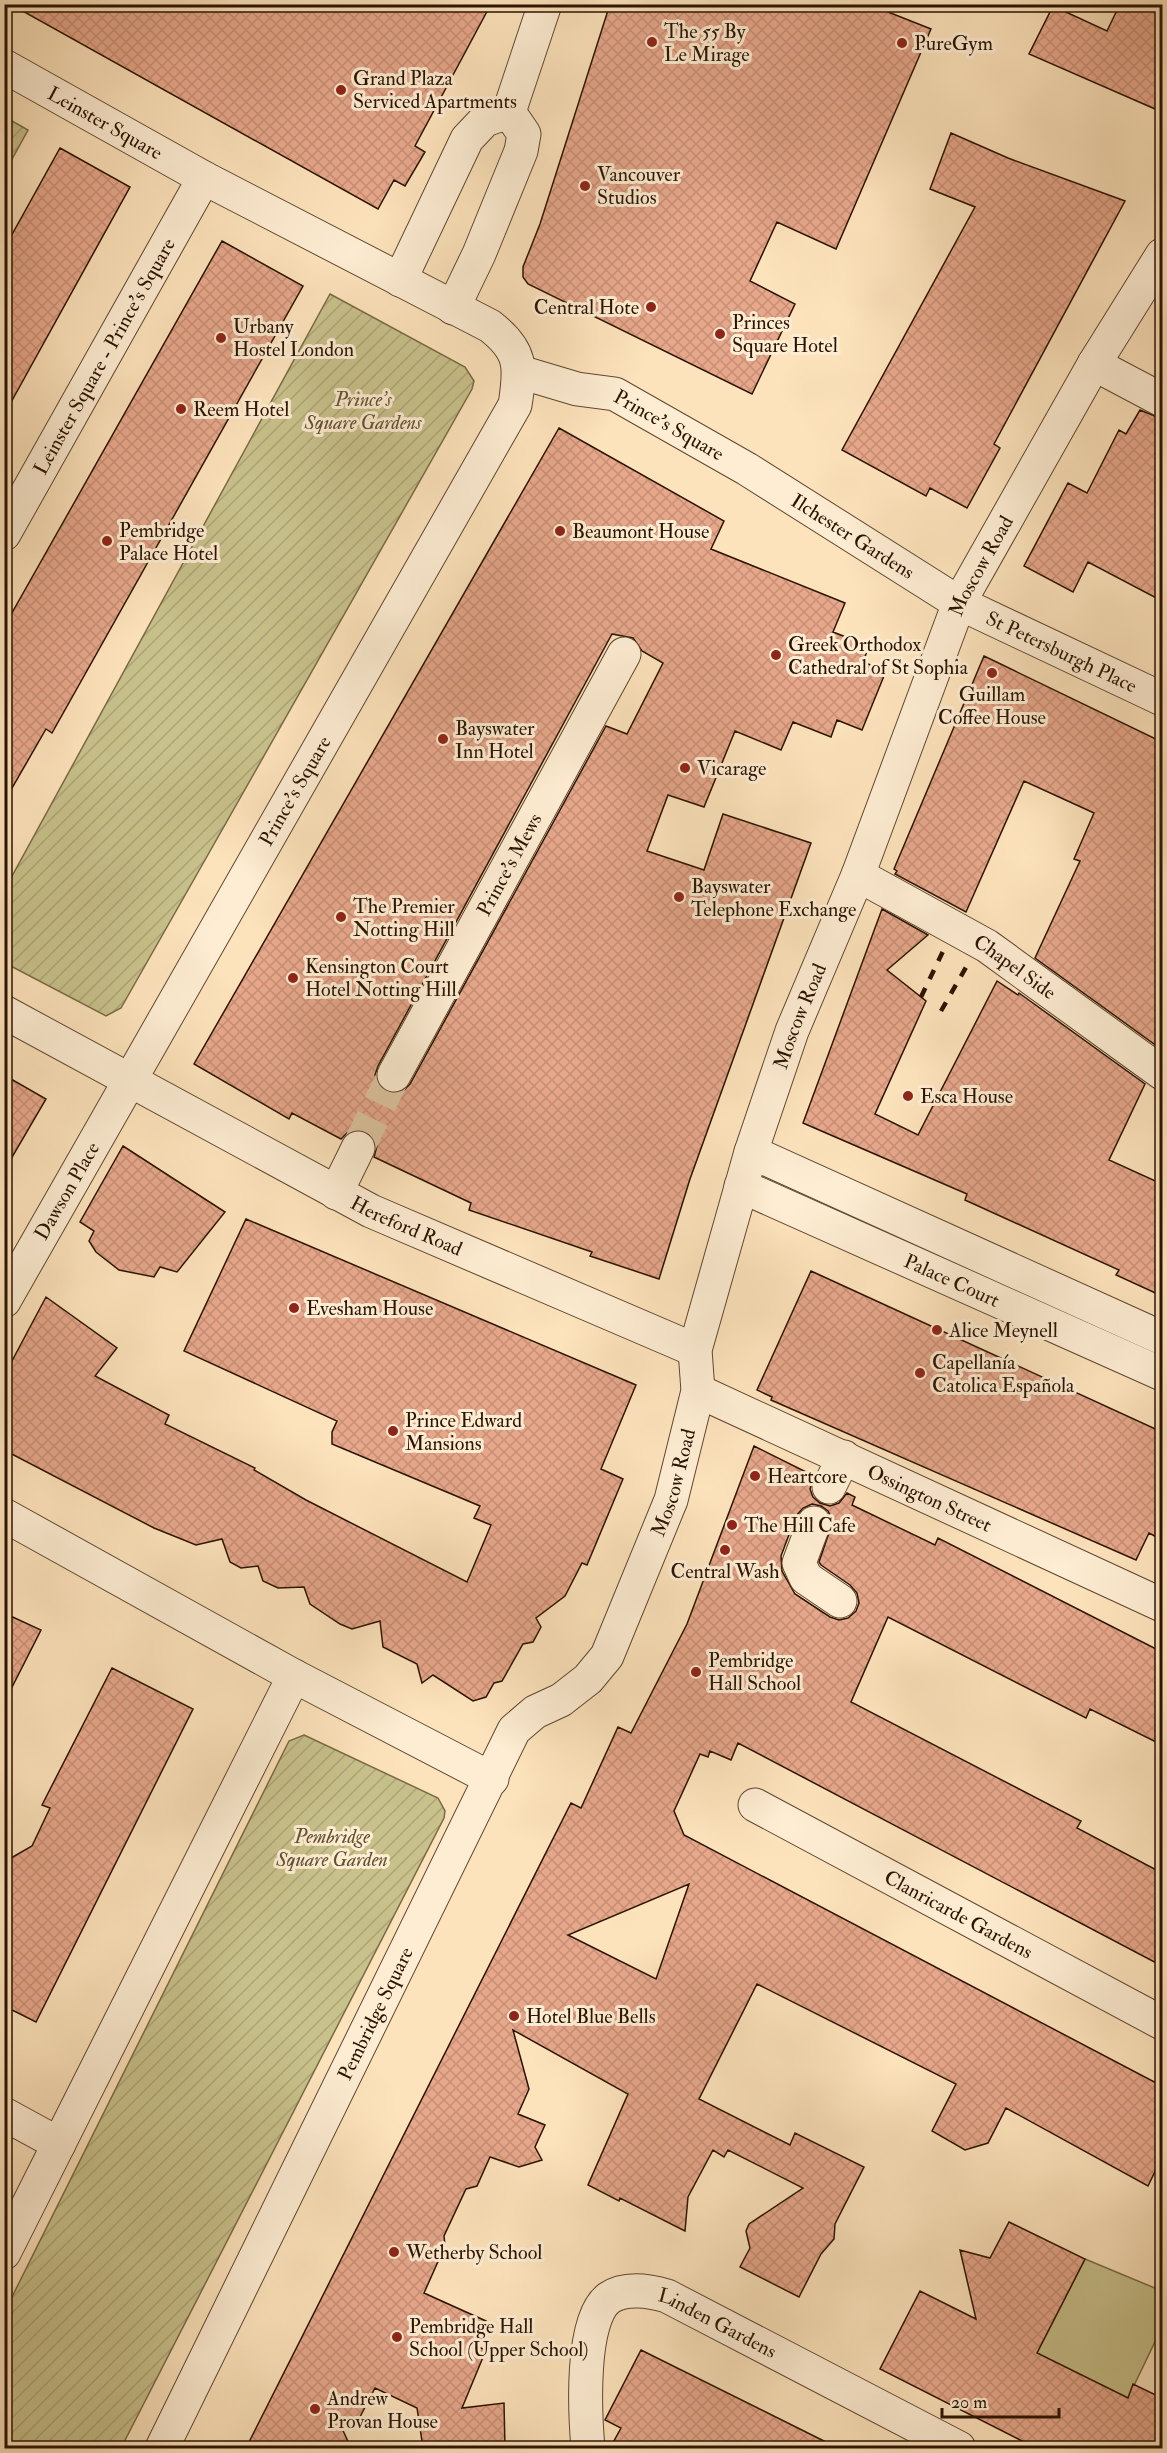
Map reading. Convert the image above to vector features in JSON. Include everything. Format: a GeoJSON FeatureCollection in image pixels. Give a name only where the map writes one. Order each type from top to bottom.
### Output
{"type":"FeatureCollection","features":[{"type":"Feature","properties":{"kind":"street"},"geometry":{"type":"LineString","coordinates":[[508,112],[545,4]]}},
{"type":"Feature","properties":{"kind":"street","name":"Leinster Square"},"geometry":{"type":"LineString","coordinates":[[4,66],[204,178]]}},
{"type":"Feature","properties":{"kind":"street"},"geometry":{"type":"LineString","coordinates":[[400,280],[467,139],[485,120],[508,112]]}},
{"type":"Feature","properties":{"kind":"street"},"geometry":{"type":"LineString","coordinates":[[453,308],[479,254],[521,151],[524,134],[508,112]]}},
{"type":"Feature","properties":{"kind":"street","name":"Prince's Square"},"geometry":{"type":"LineString","coordinates":[[129,1081],[515,405],[520,372],[513,349],[503,336],[490,326],[204,178]]}},
{"type":"Feature","properties":{"kind":"street","name":"Leinster Square - Prince's Square"},"geometry":{"type":"LineString","coordinates":[[4,534],[204,178]]}},
{"type":"Feature","properties":{"kind":"street","name":"Moscow Road"},"geometry":{"type":"LineString","coordinates":[[492,1779],[514,1730],[535,1713],[561,1700],[588,1679],[608,1656],[671,1500],[698,1391],[695,1350],[741,1186],[792,1031],[858,875],[960,603],[1094,364],[1162,255]]}},
{"type":"Feature","properties":{"kind":"street"},"geometry":{"type":"LineString","coordinates":[[1094,364],[1162,400]]}},
{"type":"Feature","properties":{"kind":"street","name":"Prince's Square"},"geometry":{"type":"LineString","coordinates":[[520,372],[577,388],[615,394],[747,469]]}},
{"type":"Feature","properties":{"kind":"street","name":"Ilchester Gardens"},"geometry":{"type":"LineString","coordinates":[[747,469],[960,603]]}},
{"type":"Feature","properties":{"kind":"street","name":"St Petersburgh Place"},"geometry":{"type":"LineString","coordinates":[[960,603],[1162,699]]}},
{"type":"Feature","properties":{"kind":"street","name":"Prince's Mews"},"geometry":{"type":"LineString","coordinates":[[394,1075],[624,654]]}},
{"type":"Feature","properties":{"kind":"street","name":"Chapel Side"},"geometry":{"type":"LineString","coordinates":[[858,875],[987,946],[1162,1072]]}},
{"type":"Feature","properties":{"kind":"street"},"geometry":{"type":"LineString","coordinates":[[4,1012],[129,1081]]}},
{"type":"Feature","properties":{"kind":"street","name":"Hereford Road"},"geometry":{"type":"LineString","coordinates":[[129,1081],[371,1211],[695,1350]]}},
{"type":"Feature","properties":{"kind":"street","name":"Dawson Place"},"geometry":{"type":"LineString","coordinates":[[4,1300],[129,1081]]}},
{"type":"Feature","properties":{"kind":"street"},"geometry":{"type":"LineString","coordinates":[[336,1193],[358,1148]]}},
{"type":"Feature","properties":{"kind":"street","name":"Palace Court"},"geometry":{"type":"LineString","coordinates":[[752,1152],[1162,1338]]}},
{"type":"Feature","properties":{"kind":"street","name":"Palace Court"},"geometry":{"type":"LineString","coordinates":[[741,1186],[1162,1374]]}},
{"type":"Feature","properties":{"kind":"street","name":"Ossington Street"},"geometry":{"type":"LineString","coordinates":[[698,1391],[1162,1605]]}},
{"type":"Feature","properties":{"kind":"street"},"geometry":{"type":"LineString","coordinates":[[830,1487],[844,1457]]}},
{"type":"Feature","properties":{"kind":"street"},"geometry":{"type":"LineString","coordinates":[[4,1515],[135,1590],[492,1779]]}},
{"type":"Feature","properties":{"kind":"street"},"geometry":{"type":"LineString","coordinates":[[814,1523],[799,1563],[806,1578],[820,1590],[840,1601]]}},
{"type":"Feature","properties":{"kind":"street"},"geometry":{"type":"LineString","coordinates":[[4,2253],[294,1676]]}},
{"type":"Feature","properties":{"kind":"street","name":"Pembridge Square"},"geometry":{"type":"LineString","coordinates":[[162,2448],[492,1779]]}},
{"type":"Feature","properties":{"kind":"street","name":"Clanricarde Gardens"},"geometry":{"type":"LineString","coordinates":[[755,1805],[1162,2024]]}},
{"type":"Feature","properties":{"kind":"street"},"geometry":{"type":"LineString","coordinates":[[4,2114],[59,2144]]}},
{"type":"Feature","properties":{"kind":"street","name":"Linden Gardens"},"geometry":{"type":"LineString","coordinates":[[588,2448],[588,2371],[596,2313],[610,2298],[640,2291],[667,2296],[959,2448]]}},
{"type":"Feature","properties":{"kind":"green space"},"geometry":{"type":"Polygon","coordinates":[[[5,117],[28,130],[5,172],[5,117]]]}},
{"type":"Feature","properties":{"kind":"green space","name":"Prince's Square Gardens"},"geometry":{"type":"Polygon","coordinates":[[[330,294],[465,367],[474,381],[472,389],[121,1008],[106,1016],[5,963],[5,889],[330,294]]]}},
{"type":"Feature","properties":{"kind":"green space","name":"Pembridge Square Garden"},"geometry":{"type":"Polygon","coordinates":[[[304,1735],[438,1798],[445,1811],[444,1818],[121,2448],[5,2448],[5,2311],[289,1741],[304,1735]]]}},
{"type":"Feature","properties":{"kind":"green space"},"geometry":{"type":"Polygon","coordinates":[[[1085,2259],[1162,2291],[1162,2327],[1128,2398],[1037,2353],[1085,2259]]]}},
{"type":"Feature","properties":{"kind":"building","name":"Grand Plaza Serviced Apartments"},"geometry":{"type":"Polygon","coordinates":[[[10,4],[491,4],[415,146],[425,152],[405,186],[394,180],[378,209],[10,4]]]}},
{"type":"Feature","properties":{"kind":"building"},"geometry":{"type":"Polygon","coordinates":[[[610,4],[868,4],[931,29],[836,249],[777,222],[750,281],[795,304],[752,394],[528,284],[523,277],[523,267],[540,224],[610,4]]]}},
{"type":"Feature","properties":{"kind":"building"},"geometry":{"type":"Polygon","coordinates":[[[1120,4],[1162,4],[1162,112],[1029,54],[1053,6],[1107,31],[1120,4]]]}},
{"type":"Feature","properties":{"kind":"building"},"geometry":{"type":"Polygon","coordinates":[[[951,133],[1008,158],[1125,201],[994,444],[1000,448],[967,508],[930,488],[926,496],[842,450],[975,207],[930,189],[951,133]]]}},
{"type":"Feature","properties":{"kind":"building"},"geometry":{"type":"Polygon","coordinates":[[[60,148],[130,187],[4,415],[4,249],[60,148]]]}},
{"type":"Feature","properties":{"kind":"building"},"geometry":{"type":"Polygon","coordinates":[[[222,241],[303,286],[52,733],[46,729],[4,802],[4,627],[222,241]]]}},
{"type":"Feature","properties":{"kind":"building"},"geometry":{"type":"Polygon","coordinates":[[[1140,410],[1162,419],[1162,601],[1088,562],[1073,592],[1024,566],[1068,483],[1087,493],[1119,430],[1126,434],[1140,410]]]}},
{"type":"Feature","properties":{"kind":"building"},"geometry":{"type":"Polygon","coordinates":[[[559,428],[724,521],[711,549],[845,603],[833,632],[869,646],[863,662],[886,671],[862,730],[837,720],[831,737],[793,722],[781,750],[735,731],[704,807],[668,795],[647,851],[704,870],[723,814],[811,843],[690,1179],[659,1279],[590,1256],[592,1252],[469,1210],[471,1203],[374,1157],[377,1146],[367,1131],[356,1129],[341,1139],[292,1113],[289,1119],[194,1064],[559,428]],[[612,634],[378,1066],[375,1075],[378,1084],[386,1092],[394,1094],[403,1091],[410,1084],[606,726],[627,734],[663,663],[642,651],[633,638],[612,634]]]}},
{"type":"Feature","properties":{"kind":"building"},"geometry":{"type":"Polygon","coordinates":[[[984,656],[1162,742],[1161,1049],[1035,958],[1080,861],[1074,859],[1094,813],[1024,781],[966,912],[895,874],[897,871],[894,869],[984,656]]]}},
{"type":"Feature","properties":{"kind":"building"},"geometry":{"type":"Polygon","coordinates":[[[882,909],[928,935],[887,970],[926,1001],[875,1114],[918,1135],[997,981],[1018,995],[1019,993],[1145,1084],[1109,1160],[1162,1184],[1162,1296],[1116,1275],[1119,1270],[965,1200],[967,1194],[803,1123],[882,909]]]}},
{"type":"Feature","properties":{"kind":"building"},"geometry":{"type":"Polygon","coordinates":[[[4,1075],[46,1099],[4,1171],[4,1075]]]}},
{"type":"Feature","properties":{"kind":"building"},"geometry":{"type":"Polygon","coordinates":[[[123,1146],[225,1212],[177,1272],[160,1267],[154,1277],[119,1270],[96,1252],[89,1241],[94,1231],[80,1222],[123,1146]]]}},
{"type":"Feature","properties":{"kind":"building"},"geometry":{"type":"Polygon","coordinates":[[[246,1219],[636,1385],[601,1469],[623,1479],[587,1565],[582,1563],[565,1596],[536,1618],[541,1627],[533,1642],[523,1644],[502,1681],[494,1683],[486,1697],[473,1701],[433,1675],[422,1683],[417,1664],[383,1647],[380,1621],[352,1629],[340,1624],[310,1604],[304,1587],[278,1588],[263,1581],[258,1566],[241,1568],[230,1562],[222,1539],[196,1545],[154,1528],[4,1450],[4,1376],[46,1297],[117,1348],[95,1376],[169,1415],[165,1424],[255,1468],[254,1470],[306,1500],[467,1582],[491,1525],[474,1518],[480,1506],[332,1444],[332,1432],[337,1421],[184,1351],[246,1219]]]}},
{"type":"Feature","properties":{"kind":"building"},"geometry":{"type":"Polygon","coordinates":[[[811,1271],[1162,1432],[1162,1540],[1149,1533],[1136,1560],[771,1400],[772,1397],[757,1390],[811,1271]]]}},
{"type":"Feature","properties":{"kind":"building"},"geometry":{"type":"Polygon","coordinates":[[[754,1446],[814,1476],[810,1489],[813,1497],[820,1503],[830,1506],[839,1503],[847,1493],[855,1497],[852,1505],[935,1545],[938,1538],[1162,1652],[1162,1745],[1090,1709],[1086,1718],[888,1617],[851,1702],[1081,1821],[1077,1828],[1162,1873],[1162,1966],[738,1743],[731,1760],[710,1751],[708,1757],[700,1754],[674,1811],[684,1835],[1162,2086],[1162,2157],[1148,2186],[1006,2108],[988,2143],[965,2150],[932,2131],[956,2084],[757,1984],[699,2099],[790,2145],[795,2133],[864,2167],[835,2224],[834,2239],[821,2254],[799,2297],[740,2267],[750,2248],[746,2231],[749,2224],[803,2188],[728,2150],[724,2157],[713,2150],[688,2197],[685,2231],[620,2198],[619,2201],[588,2185],[628,2094],[513,2030],[529,2089],[518,2114],[545,2125],[535,2147],[542,2160],[519,2167],[490,2157],[477,2186],[466,2189],[444,2236],[445,2246],[424,2293],[486,2321],[478,2347],[486,2350],[462,2408],[504,2403],[505,2448],[423,2448],[417,2408],[375,2388],[360,2417],[340,2424],[351,2448],[246,2448],[571,1803],[581,1808],[618,1727],[631,1733],[687,1624],[754,1446]],[[812,1504],[803,1508],[796,1516],[781,1556],[782,1571],[795,1594],[830,1617],[839,1620],[848,1618],[856,1611],[859,1603],[857,1593],[819,1562],[833,1521],[828,1511],[812,1504]],[[689,1884],[568,1935],[656,1979],[689,1884]]]}},
{"type":"Feature","properties":{"kind":"building"},"geometry":{"type":"Polygon","coordinates":[[[4,1613],[41,1630],[4,1703],[4,1613]]]}},
{"type":"Feature","properties":{"kind":"building"},"geometry":{"type":"Polygon","coordinates":[[[112,1668],[193,1709],[36,2022],[4,2006],[4,1862],[32,1846],[50,1808],[42,1805],[112,1668]]]}},
{"type":"Feature","properties":{"kind":"building"},"geometry":{"type":"Polygon","coordinates":[[[1009,2222],[1085,2259],[1037,2353],[1128,2398],[1133,2384],[1162,2398],[1162,2448],[1036,2448],[880,2369],[920,2291],[976,2319],[960,2250],[990,2258],[1009,2222]]]}},
{"type":"Feature","properties":{"kind":"building"},"geometry":{"type":"Polygon","coordinates":[[[641,2350],[838,2448],[610,2448],[621,2428],[605,2420],[641,2350]]]}},
{"type":"Feature","properties":{"kind":"tunnel"},"geometry":{"type":"LineString","coordinates":[[358,1148],[394,1075]]}},
{"type":"Feature","properties":{"kind":"railway"},"geometry":{"type":"LineString","coordinates":[[921,997],[945,947]]}},
{"type":"Feature","properties":{"kind":"railway"},"geometry":{"type":"LineString","coordinates":[[941,1011],[969,962]]}},
{"type":"Feature","properties":{"kind":"place","name":"The 55 By Le Mirage"},"geometry":{"type":"Point","coordinates":[652,42]}},
{"type":"Feature","properties":{"kind":"place","name":"PureGym"},"geometry":{"type":"Point","coordinates":[902,43]}},
{"type":"Feature","properties":{"kind":"place","name":"Grand Plaza Serviced Apartments"},"geometry":{"type":"Point","coordinates":[341,90]}},
{"type":"Feature","properties":{"kind":"place","name":"Vancouver Studios"},"geometry":{"type":"Point","coordinates":[585,186]}},
{"type":"Feature","properties":{"kind":"place","name":"Central Hote"},"geometry":{"type":"Point","coordinates":[651,307]}},
{"type":"Feature","properties":{"kind":"place","name":"Princes Square Hotel"},"geometry":{"type":"Point","coordinates":[720,334]}},
{"type":"Feature","properties":{"kind":"place","name":"Urbany Hostel London"},"geometry":{"type":"Point","coordinates":[221,338]}},
{"type":"Feature","properties":{"kind":"place","name":"Reem Hotel"},"geometry":{"type":"Point","coordinates":[181,409]}},
{"type":"Feature","properties":{"kind":"place","name":"Beaumont House"},"geometry":{"type":"Point","coordinates":[560,531]}},
{"type":"Feature","properties":{"kind":"place","name":"Pembridge Palace Hotel"},"geometry":{"type":"Point","coordinates":[107,541]}},
{"type":"Feature","properties":{"kind":"place","name":"Greek Orthodox Cathedral of St Sophia"},"geometry":{"type":"Point","coordinates":[776,655]}},
{"type":"Feature","properties":{"kind":"place","name":"Guillam Coffee House"},"geometry":{"type":"Point","coordinates":[992,673]}},
{"type":"Feature","properties":{"kind":"place","name":"Bayswater Inn Hotel"},"geometry":{"type":"Point","coordinates":[443,739]}},
{"type":"Feature","properties":{"kind":"place","name":"Vicarage"},"geometry":{"type":"Point","coordinates":[685,768]}},
{"type":"Feature","properties":{"kind":"place","name":"Bayswater Telephone Exchange"},"geometry":{"type":"Point","coordinates":[679,897]}},
{"type":"Feature","properties":{"kind":"place","name":"The Premier Notting Hill"},"geometry":{"type":"Point","coordinates":[341,917]}},
{"type":"Feature","properties":{"kind":"place","name":"Kensington Court Hotel Notting Hill"},"geometry":{"type":"Point","coordinates":[293,978]}},
{"type":"Feature","properties":{"kind":"place","name":"Esca House"},"geometry":{"type":"Point","coordinates":[908,1096]}},
{"type":"Feature","properties":{"kind":"place","name":"Evesham House"},"geometry":{"type":"Point","coordinates":[294,1308]}},
{"type":"Feature","properties":{"kind":"place","name":"Alice Meynell"},"geometry":{"type":"Point","coordinates":[937,1330]}},
{"type":"Feature","properties":{"kind":"place","name":"Capellanía Catolica Española"},"geometry":{"type":"Point","coordinates":[920,1373]}},
{"type":"Feature","properties":{"kind":"place","name":"Prince Edward Mansions"},"geometry":{"type":"Point","coordinates":[393,1431]}},
{"type":"Feature","properties":{"kind":"place","name":"Heartcore"},"geometry":{"type":"Point","coordinates":[755,1476]}},
{"type":"Feature","properties":{"kind":"place","name":"The Hill Cafe"},"geometry":{"type":"Point","coordinates":[732,1525]}},
{"type":"Feature","properties":{"kind":"place","name":"Central Wash"},"geometry":{"type":"Point","coordinates":[725,1550]}},
{"type":"Feature","properties":{"kind":"place","name":"Pembridge Hall School"},"geometry":{"type":"Point","coordinates":[696,1672]}},
{"type":"Feature","properties":{"kind":"place","name":"Hotel Blue Bells"},"geometry":{"type":"Point","coordinates":[514,2016]}},
{"type":"Feature","properties":{"kind":"place","name":"Wetherby School"},"geometry":{"type":"Point","coordinates":[394,2252]}},
{"type":"Feature","properties":{"kind":"place","name":"Pembridge Hall School (Upper School)"},"geometry":{"type":"Point","coordinates":[397,2337]}},
{"type":"Feature","properties":{"kind":"place","name":"Andrew Provan House"},"geometry":{"type":"Point","coordinates":[315,2409]}}]}
